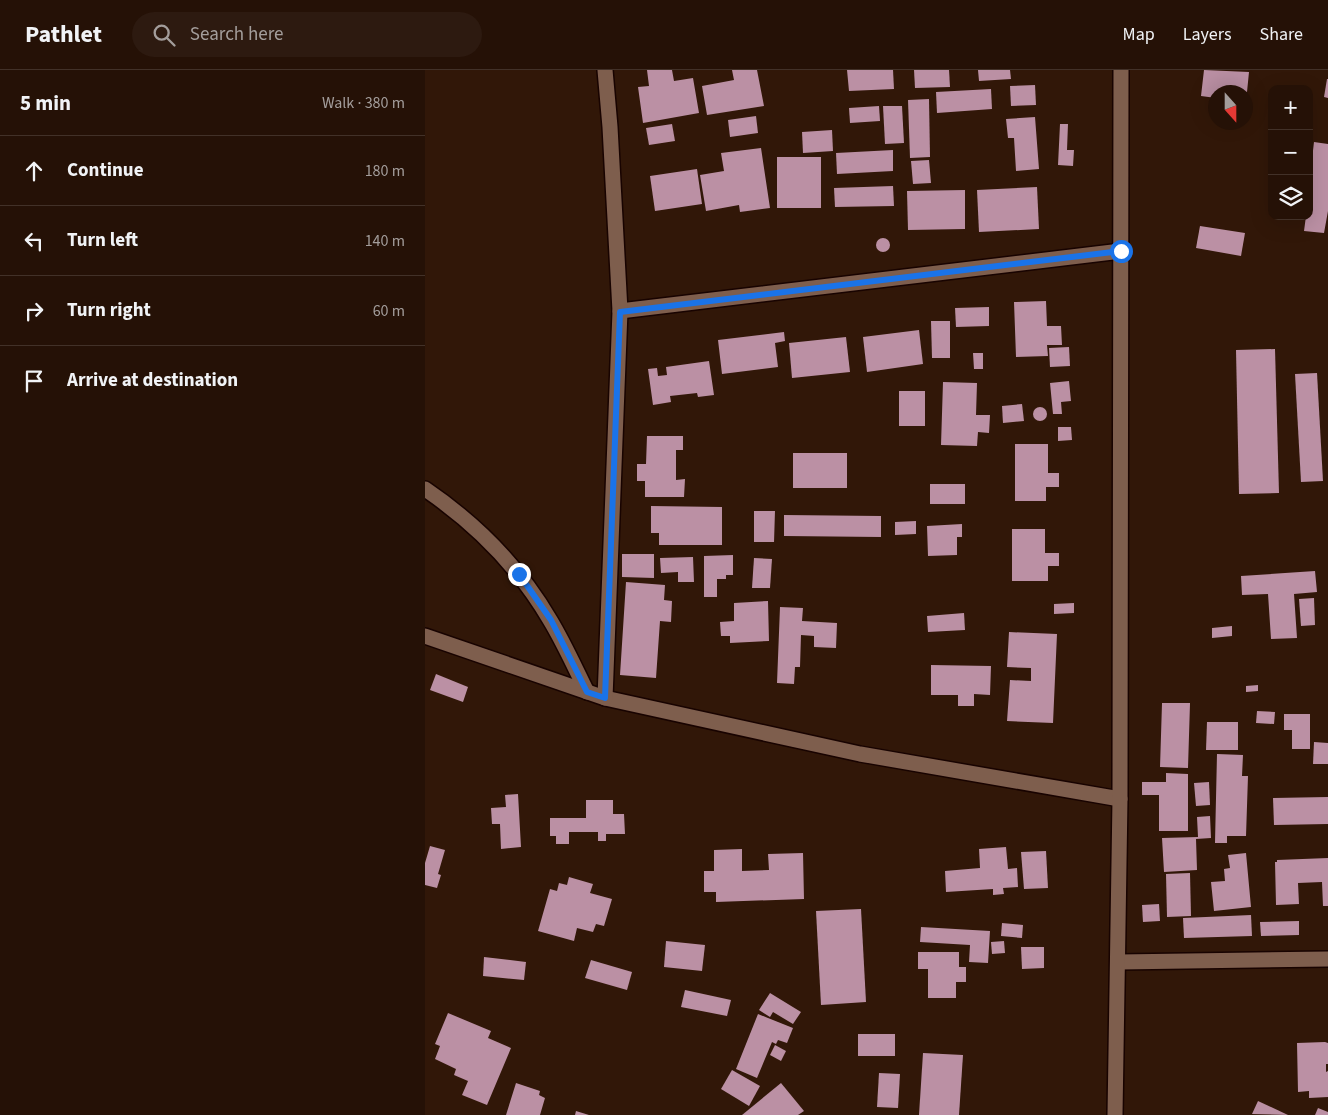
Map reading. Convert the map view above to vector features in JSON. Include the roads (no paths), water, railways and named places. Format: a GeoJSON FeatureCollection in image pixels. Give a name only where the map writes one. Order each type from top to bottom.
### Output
{"type":"FeatureCollection","features":[{"type":"Feature","properties":{"kind":"street"},"geometry":{"type":"LineString","coordinates":[[605,70],[611,137],[620,312],[605,698]]}},
{"type":"Feature","properties":{"kind":"street"},"geometry":{"type":"LineString","coordinates":[[1115,1115],[1119,962],[1120,799],[1121,70]]}},
{"type":"Feature","properties":{"kind":"street"},"geometry":{"type":"LineString","coordinates":[[620,312],[1121,251]]}},
{"type":"Feature","properties":{"kind":"street"},"geometry":{"type":"LineString","coordinates":[[425,489],[450,506],[486,538],[519,574],[551,620],[587,692]]}},
{"type":"Feature","properties":{"kind":"street"},"geometry":{"type":"LineString","coordinates":[[425,636],[605,698],[860,754],[1120,799]]}},
{"type":"Feature","properties":{"kind":"street"},"geometry":{"type":"LineString","coordinates":[[1119,962],[1328,959]]}}]}
